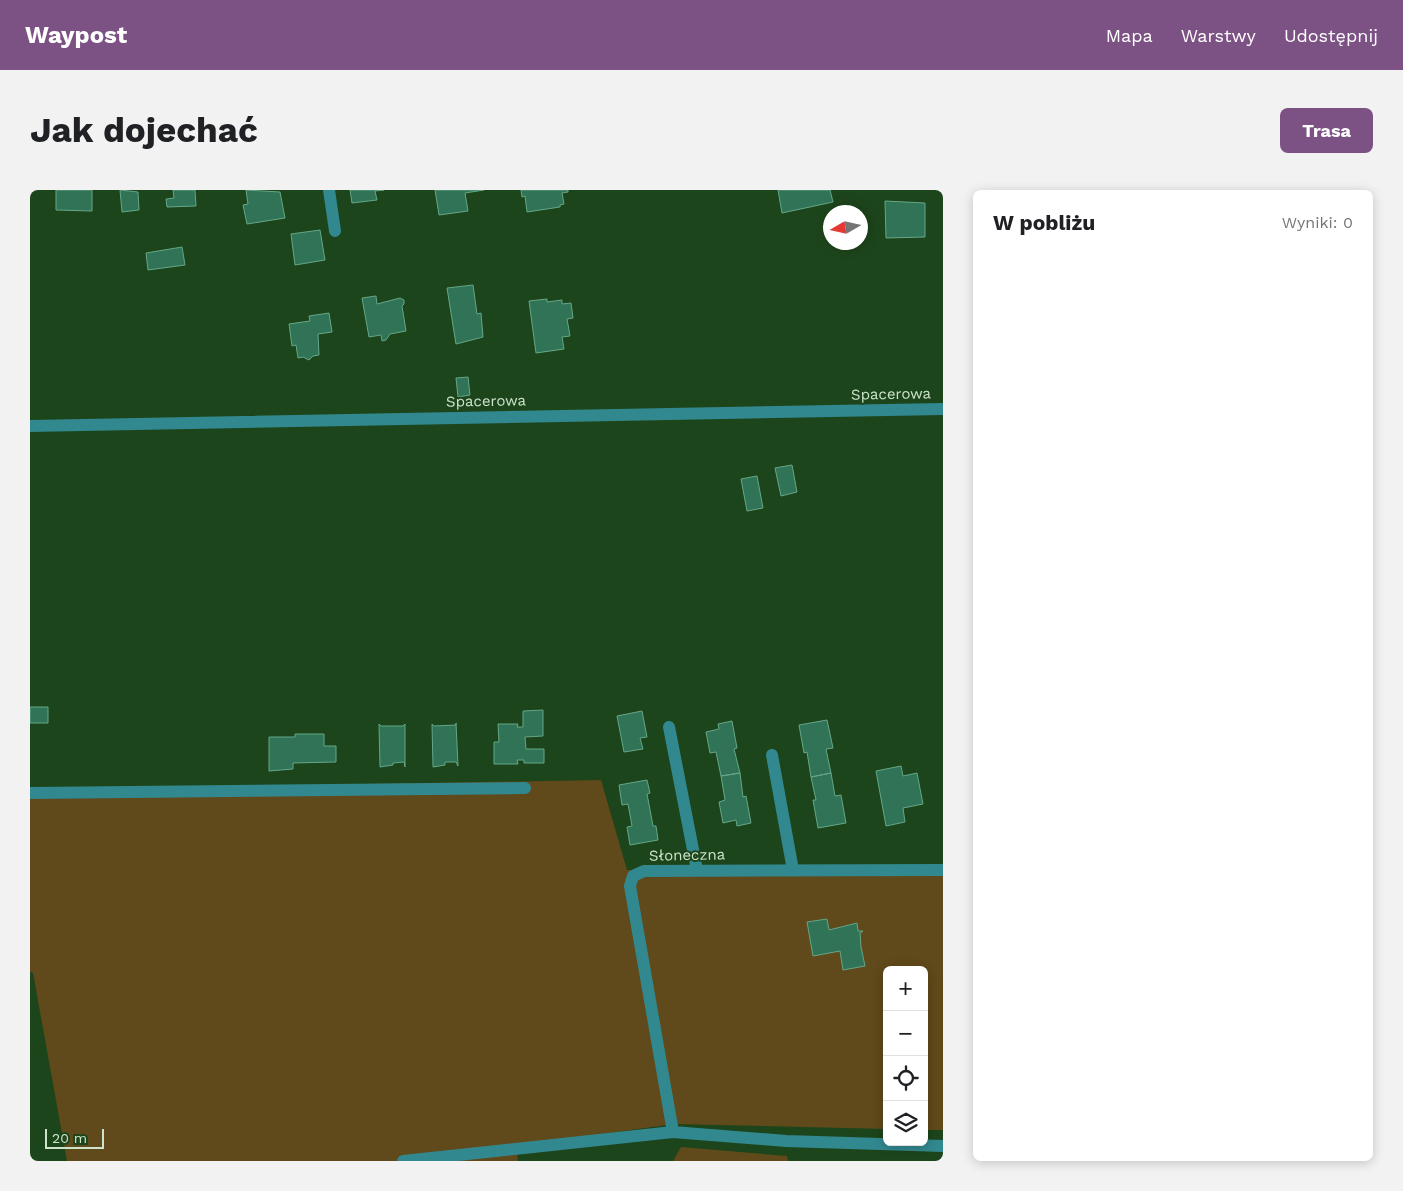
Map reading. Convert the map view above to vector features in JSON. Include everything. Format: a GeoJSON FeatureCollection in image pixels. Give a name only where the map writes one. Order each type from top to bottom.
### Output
{"type":"FeatureCollection","features":[{"type":"Feature","properties":{"kind":"street"},"geometry":{"type":"LineString","coordinates":[[329,190],[334,231]]}},
{"type":"Feature","properties":{"kind":"street","name":"Spacerowa"},"geometry":{"type":"LineString","coordinates":[[30,426],[943,409]]}},
{"type":"Feature","properties":{"kind":"street"},"geometry":{"type":"LineString","coordinates":[[669,727],[697,870]]}},
{"type":"Feature","properties":{"kind":"street"},"geometry":{"type":"LineString","coordinates":[[772,755],[793,870]]}},
{"type":"Feature","properties":{"kind":"street"},"geometry":{"type":"LineString","coordinates":[[30,793],[525,788]]}},
{"type":"Feature","properties":{"kind":"street","name":"Słoneczna"},"geometry":{"type":"LineString","coordinates":[[674,1132],[630,886],[633,876],[644,870],[943,870]]}},
{"type":"Feature","properties":{"kind":"street"},"geometry":{"type":"LineString","coordinates":[[403,1161],[674,1132],[786,1141],[943,1146]]}},
{"type":"Feature","properties":{"kind":"shaded area"},"geometry":{"type":"Polygon","coordinates":[[[601,780],[627,870],[876,870],[943,876],[943,1130],[928,1130],[928,966],[883,966],[883,1129],[674,1124],[516,1146],[518,1161],[67,1161],[33,973],[30,972],[30,790],[601,780]]]}},
{"type":"Feature","properties":{"kind":"shaded area"},"geometry":{"type":"Polygon","coordinates":[[[681,1147],[787,1156],[788,1161],[673,1161],[681,1147]]]}},
{"type":"Feature","properties":{"kind":"building"},"geometry":{"type":"Polygon","coordinates":[[[56,190],[92,190],[92,211],[56,210],[56,190]]]}},
{"type":"Feature","properties":{"kind":"building"},"geometry":{"type":"Polygon","coordinates":[[[120,190],[138,192],[139,210],[122,212],[120,190]]]}},
{"type":"Feature","properties":{"kind":"building"},"geometry":{"type":"Polygon","coordinates":[[[173,190],[195,190],[196,206],[167,207],[166,199],[174,198],[173,190]]]}},
{"type":"Feature","properties":{"kind":"building"},"geometry":{"type":"Polygon","coordinates":[[[246,190],[280,192],[285,218],[247,224],[243,205],[248,204],[246,190]]]}},
{"type":"Feature","properties":{"kind":"building"},"geometry":{"type":"Polygon","coordinates":[[[350,190],[384,190],[375,191],[377,200],[352,203],[350,190]]]}},
{"type":"Feature","properties":{"kind":"building"},"geometry":{"type":"Polygon","coordinates":[[[435,190],[484,190],[465,193],[468,211],[439,215],[435,190]]]}},
{"type":"Feature","properties":{"kind":"building"},"geometry":{"type":"Polygon","coordinates":[[[521,190],[568,190],[568,192],[562,193],[564,204],[560,205],[560,207],[527,212],[525,196],[522,197],[521,190]]]}},
{"type":"Feature","properties":{"kind":"building"},"geometry":{"type":"Polygon","coordinates":[[[778,190],[830,190],[833,202],[782,213],[778,190]]]}},
{"type":"Feature","properties":{"kind":"building"},"geometry":{"type":"Polygon","coordinates":[[[885,201],[925,203],[925,237],[886,238],[885,201]]]}},
{"type":"Feature","properties":{"kind":"building"},"geometry":{"type":"Polygon","coordinates":[[[320,230],[325,260],[295,265],[291,234],[320,230]]]}},
{"type":"Feature","properties":{"kind":"building"},"geometry":{"type":"Polygon","coordinates":[[[182,247],[185,265],[148,270],[146,253],[182,247]]]}},
{"type":"Feature","properties":{"kind":"building"},"geometry":{"type":"Polygon","coordinates":[[[473,285],[477,314],[481,313],[483,337],[456,344],[447,288],[473,285]]]}},
{"type":"Feature","properties":{"kind":"building"},"geometry":{"type":"Polygon","coordinates":[[[376,296],[377,304],[400,298],[404,300],[402,306],[406,331],[390,334],[386,340],[382,341],[381,335],[369,337],[362,298],[376,296]]]}},
{"type":"Feature","properties":{"kind":"building"},"geometry":{"type":"Polygon","coordinates":[[[547,299],[547,302],[562,300],[562,304],[571,303],[573,318],[567,319],[570,336],[562,337],[564,349],[536,353],[529,301],[547,299]]]}},
{"type":"Feature","properties":{"kind":"building"},"geometry":{"type":"Polygon","coordinates":[[[329,313],[332,332],[318,334],[319,355],[313,356],[309,360],[303,357],[298,358],[296,345],[292,346],[289,324],[310,321],[309,316],[329,313]]]}},
{"type":"Feature","properties":{"kind":"building"},"geometry":{"type":"Polygon","coordinates":[[[468,377],[470,395],[458,397],[456,378],[468,377]]]}},
{"type":"Feature","properties":{"kind":"building"},"geometry":{"type":"Polygon","coordinates":[[[792,465],[797,492],[781,496],[775,468],[792,465]]]}},
{"type":"Feature","properties":{"kind":"building"},"geometry":{"type":"Polygon","coordinates":[[[757,476],[763,508],[747,511],[741,479],[757,476]]]}},
{"type":"Feature","properties":{"kind":"building"},"geometry":{"type":"Polygon","coordinates":[[[30,707],[48,707],[48,723],[30,723],[30,707]]]}},
{"type":"Feature","properties":{"kind":"building"},"geometry":{"type":"Polygon","coordinates":[[[543,710],[543,736],[525,737],[526,749],[544,749],[544,763],[524,763],[524,760],[517,760],[518,764],[494,764],[494,742],[499,742],[498,724],[518,724],[517,727],[523,727],[523,711],[543,710]]]}},
{"type":"Feature","properties":{"kind":"building"},"geometry":{"type":"Polygon","coordinates":[[[642,711],[647,737],[640,738],[643,749],[624,752],[617,716],[642,711]]]}},
{"type":"Feature","properties":{"kind":"building"},"geometry":{"type":"Polygon","coordinates":[[[827,720],[833,748],[826,749],[831,773],[811,777],[807,752],[804,753],[799,725],[827,720]]]}},
{"type":"Feature","properties":{"kind":"building"},"geometry":{"type":"Polygon","coordinates":[[[732,721],[737,748],[734,749],[740,773],[721,776],[716,752],[710,753],[706,732],[719,729],[718,724],[732,721]]]}},
{"type":"Feature","properties":{"kind":"building"},"geometry":{"type":"Polygon","coordinates":[[[456,723],[458,766],[456,762],[445,762],[445,765],[433,767],[432,724],[434,726],[456,725],[456,723]]]}},
{"type":"Feature","properties":{"kind":"building"},"geometry":{"type":"Polygon","coordinates":[[[379,724],[381,726],[403,726],[405,724],[405,767],[404,762],[380,767],[379,724]]]}},
{"type":"Feature","properties":{"kind":"building"},"geometry":{"type":"Polygon","coordinates":[[[295,734],[324,734],[324,746],[336,746],[336,762],[293,763],[293,769],[269,771],[269,737],[295,737],[295,734]]]}},
{"type":"Feature","properties":{"kind":"building"},"geometry":{"type":"Polygon","coordinates":[[[901,766],[903,776],[917,773],[923,804],[903,808],[905,822],[886,826],[876,771],[901,766]]]}},
{"type":"Feature","properties":{"kind":"building"},"geometry":{"type":"Polygon","coordinates":[[[740,773],[743,797],[746,796],[751,823],[737,826],[736,820],[723,823],[719,802],[725,800],[721,776],[740,773]]]}},
{"type":"Feature","properties":{"kind":"building"},"geometry":{"type":"Polygon","coordinates":[[[831,773],[835,796],[841,795],[846,823],[818,828],[813,800],[816,800],[811,777],[831,773]]]}},
{"type":"Feature","properties":{"kind":"building"},"geometry":{"type":"Polygon","coordinates":[[[647,780],[650,793],[647,794],[653,826],[656,826],[658,840],[630,845],[627,827],[632,826],[628,804],[622,805],[619,785],[647,780]]]}},
{"type":"Feature","properties":{"kind":"building"},"geometry":{"type":"Polygon","coordinates":[[[827,919],[829,930],[857,923],[858,931],[863,931],[860,933],[865,966],[843,970],[840,951],[813,956],[807,922],[827,919]]]}}]}
